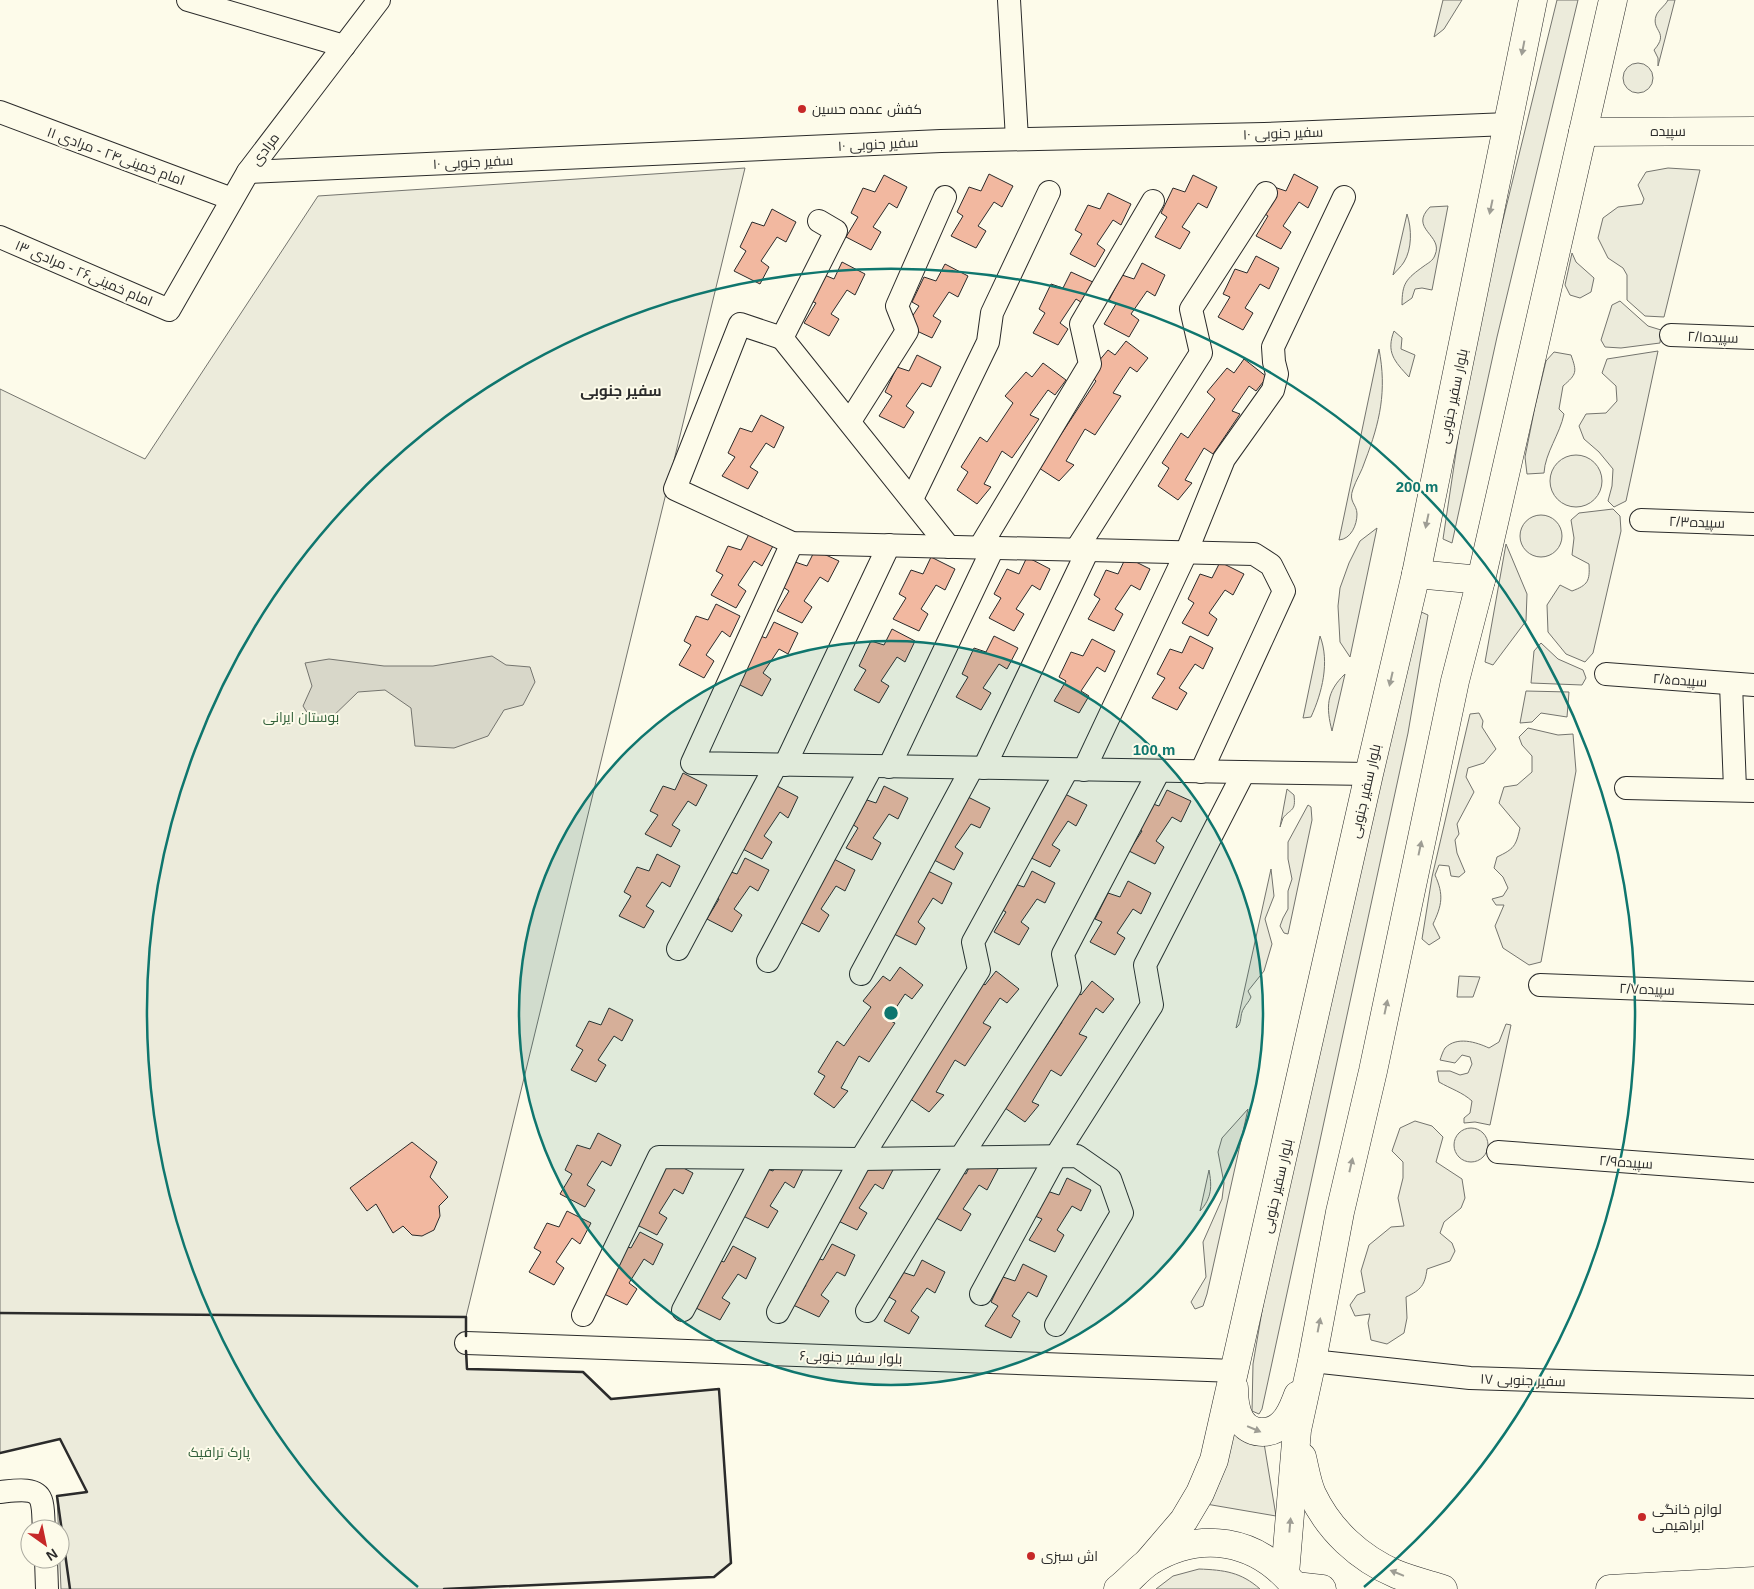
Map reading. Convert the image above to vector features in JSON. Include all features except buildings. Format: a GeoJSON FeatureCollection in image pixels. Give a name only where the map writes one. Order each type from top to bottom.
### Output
{"type":"FeatureCollection","features":[{"type":"Feature","properties":{"kind":"main road","name":"بلوار سفیر جنوبی"},"geometry":{"type":"LineString","coordinates":[[1148,1562],[1184,1520],[1200,1493],[1214,1460],[1416,574],[1533,0]]}},
{"type":"Feature","properties":{"kind":"main road"},"geometry":{"type":"LineString","coordinates":[[1292,1583],[1297,1430],[1340,1212],[1373,1071],[1452,691],[1481,580],[1613,0]]}},
{"type":"Feature","properties":{"kind":"main road","name":"سپیده"},"geometry":{"type":"LineString","coordinates":[[1583,132],[1754,131]]}},
{"type":"Feature","properties":{"kind":"main road"},"geometry":{"type":"LineString","coordinates":[[1416,574],[1481,580]]}},
{"type":"Feature","properties":{"kind":"main road"},"geometry":{"type":"LineString","coordinates":[[1235,1371],[1234,1396],[1240,1420],[1248,1428],[1260,1433],[1272,1431],[1289,1416],[1312,1361]]}},
{"type":"Feature","properties":{"kind":"main road"},"geometry":{"type":"LineString","coordinates":[[1297,1441],[1311,1492],[1328,1521],[1347,1543],[1370,1560],[1396,1574],[1443,1589]]}},
{"type":"Feature","properties":{"kind":"main road"},"geometry":{"type":"LineString","coordinates":[[1123,1586],[1148,1562],[1170,1550],[1194,1543],[1219,1542],[1244,1548],[1266,1558],[1292,1583],[1322,1589]]}},
{"type":"Feature","properties":{"kind":"main road"},"geometry":{"type":"LineString","coordinates":[[1610,1589],[1754,1581]]}},
{"type":"Feature","properties":{"kind":"street"},"geometry":{"type":"LineString","coordinates":[[188,0],[344,46]]}},
{"type":"Feature","properties":{"kind":"street","name":"مرادی"},"geometry":{"type":"LineString","coordinates":[[169,310],[248,172],[379,0]]}},
{"type":"Feature","properties":{"kind":"street"},"geometry":{"type":"LineString","coordinates":[[1008,0],[1017,139]]}},
{"type":"Feature","properties":{"kind":"street","name":"امام خمینی۲۴ - مرادی ۱۱"},"geometry":{"type":"LineString","coordinates":[[0,112],[232,199]]}},
{"type":"Feature","properties":{"kind":"street","name":"سفیر جنوبی ۱۰"},"geometry":{"type":"LineString","coordinates":[[248,172],[1017,139],[1264,134],[1508,124]]}},
{"type":"Feature","properties":{"kind":"street"},"geometry":{"type":"LineString","coordinates":[[912,499],[988,342],[992,313],[1049,192]]}},
{"type":"Feature","properties":{"kind":"street"},"geometry":{"type":"LineString","coordinates":[[861,974],[978,768],[1082,550],[1201,353],[1191,309],[1266,193]]}},
{"type":"Feature","properties":{"kind":"street"},"geometry":{"type":"LineString","coordinates":[[778,1312],[861,1159],[979,970],[974,942],[1076,770],[1186,553],[1224,459],[1273,390],[1277,374],[1273,347],[1344,197]]}},
{"type":"Feature","properties":{"kind":"street"},"geometry":{"type":"LineString","coordinates":[[850,421],[907,331],[896,306],[945,198]]}},
{"type":"Feature","properties":{"kind":"street"},"geometry":{"type":"LineString","coordinates":[[768,961],[880,766],[986,548],[1090,364],[1081,324],[1153,201]]}},
{"type":"Feature","properties":{"kind":"street"},"geometry":{"type":"LineString","coordinates":[[782,338],[836,231],[819,221]]}},
{"type":"Feature","properties":{"kind":"street","name":"امام خمینی۲۶ - مرادی ۱۳"},"geometry":{"type":"LineString","coordinates":[[0,237],[169,310]]}},
{"type":"Feature","properties":{"kind":"street"},"geometry":{"type":"LineString","coordinates":[[949,547],[782,338],[740,324],[675,489],[792,542],[949,547],[986,548],[1254,554],[1271,565],[1284,591],[1201,772]]}},
{"type":"Feature","properties":{"kind":"street","name":"سپیده۲/۱"},"geometry":{"type":"LineString","coordinates":[[1671,335],[1754,338]]}},
{"type":"Feature","properties":{"kind":"street","name":"سپیده۲/۳"},"geometry":{"type":"LineString","coordinates":[[1641,520],[1754,524]]}},
{"type":"Feature","properties":{"kind":"street"},"geometry":{"type":"LineString","coordinates":[[792,542],[692,764],[1369,774]]}},
{"type":"Feature","properties":{"kind":"street"},"geometry":{"type":"LineString","coordinates":[[678,949],[780,765],[888,545]]}},
{"type":"Feature","properties":{"kind":"street","name":"سپیده۲/۵"},"geometry":{"type":"LineString","coordinates":[[1606,674],[1754,685]]}},
{"type":"Feature","properties":{"kind":"street"},"geometry":{"type":"LineString","coordinates":[[1626,788],[1744,790],[1731,684]]}},
{"type":"Feature","properties":{"kind":"street"},"geometry":{"type":"LineString","coordinates":[[867,1311],[961,1157],[1070,988],[1063,954],[1159,771]]}},
{"type":"Feature","properties":{"kind":"street"},"geometry":{"type":"LineString","coordinates":[[981,1294],[1056,1156],[1152,1005],[1145,965],[1244,772]]}},
{"type":"Feature","properties":{"kind":"street","name":"سپیده۲/۷"},"geometry":{"type":"LineString","coordinates":[[1540,985],[1754,993]]}},
{"type":"Feature","properties":{"kind":"street","name":"سپیده۲/۹"},"geometry":{"type":"LineString","coordinates":[[1498,1152],[1754,1171]]}},
{"type":"Feature","properties":{"kind":"street"},"geometry":{"type":"LineString","coordinates":[[583,1315],[659,1157],[861,1159],[1077,1156],[1110,1179],[1122,1213],[1056,1325]]}},
{"type":"Feature","properties":{"kind":"street"},"geometry":{"type":"LineString","coordinates":[[683,1310],[762,1158]]}},
{"type":"Feature","properties":{"kind":"street","name":"بلوار سفیر جنوبی۶"},"geometry":{"type":"LineString","coordinates":[[466,1343],[1235,1371]]}},
{"type":"Feature","properties":{"kind":"street","name":"سفیر جنوبی ۱۷"},"geometry":{"type":"LineString","coordinates":[[1312,1361],[1470,1378],[1744,1387]]}},
{"type":"Feature","properties":{"kind":"street"},"geometry":{"type":"LineString","coordinates":[[0,1492],[35,1492],[41,1499],[43,1519]]}},
{"type":"Feature","properties":{"kind":"street"},"geometry":{"type":"LineString","coordinates":[[46,1569],[47,1589]]}},
{"type":"Feature","properties":{"kind":"green space"},"geometry":{"type":"Polygon","coordinates":[[[1443,0],[1462,0],[1444,29],[1434,37],[1443,0]]]}},
{"type":"Feature","properties":{"kind":"green space"},"geometry":{"type":"Polygon","coordinates":[[[1557,0],[1578,0],[1497,337],[1452,543],[1443,539],[1472,346],[1557,0]]]}},
{"type":"Feature","properties":{"kind":"green space"},"geometry":{"type":"Polygon","coordinates":[[[1668,0],[1675,0],[1658,66],[1658,58],[1654,50],[1660,35],[1655,21],[1657,14],[1668,0]]]}},
{"type":"Feature","properties":{"kind":"green space"},"geometry":{"type":"Polygon","coordinates":[[[1638,63],[1649,67],[1653,78],[1649,89],[1638,93],[1627,89],[1623,78],[1627,67],[1638,63]]]}},
{"type":"Feature","properties":{"kind":"green space","name":"بوستان ایرانی"},"geometry":{"type":"Polygon","coordinates":[[[745,168],[466,1317],[467,1369],[583,1372],[611,1399],[719,1389],[731,1563],[714,1577],[443,1589],[61,1589],[60,1569],[70,1569],[70,1519],[58,1519],[57,1496],[87,1492],[60,1439],[0,1453],[0,389],[145,459],[318,196],[745,168]]]}},
{"type":"Feature","properties":{"kind":"green space"},"geometry":{"type":"Polygon","coordinates":[[[1668,168],[1700,170],[1664,317],[1645,316],[1627,300],[1627,275],[1623,268],[1608,258],[1598,238],[1603,218],[1618,207],[1642,204],[1644,199],[1638,185],[1646,172],[1668,168]]]}},
{"type":"Feature","properties":{"kind":"green space"},"geometry":{"type":"Polygon","coordinates":[[[1448,206],[1432,290],[1415,289],[1412,298],[1402,305],[1406,282],[1413,274],[1432,260],[1435,255],[1435,242],[1424,227],[1424,215],[1430,207],[1448,206]]]}},
{"type":"Feature","properties":{"kind":"green space"},"geometry":{"type":"Polygon","coordinates":[[[1407,214],[1410,226],[1409,251],[1404,262],[1393,275],[1407,214]]]}},
{"type":"Feature","properties":{"kind":"green space"},"geometry":{"type":"Polygon","coordinates":[[[1572,253],[1576,262],[1594,278],[1591,292],[1580,298],[1570,295],[1565,285],[1572,253]]]}},
{"type":"Feature","properties":{"kind":"green space"},"geometry":{"type":"Polygon","coordinates":[[[1620,301],[1648,326],[1661,330],[1660,343],[1621,348],[1605,347],[1601,340],[1612,305],[1620,301]]]}},
{"type":"Feature","properties":{"kind":"green space"},"geometry":{"type":"Polygon","coordinates":[[[1394,331],[1402,338],[1401,349],[1415,355],[1409,377],[1399,366],[1391,351],[1394,331]]]}},
{"type":"Feature","properties":{"kind":"green space"},"geometry":{"type":"Polygon","coordinates":[[[1379,349],[1382,379],[1381,406],[1375,433],[1352,493],[1352,500],[1357,511],[1356,523],[1347,537],[1339,540],[1379,349]]]}},
{"type":"Feature","properties":{"kind":"green space"},"geometry":{"type":"Polygon","coordinates":[[[1658,351],[1626,501],[1614,507],[1608,501],[1612,486],[1613,469],[1599,452],[1584,439],[1579,426],[1586,414],[1606,413],[1617,401],[1616,386],[1602,373],[1607,359],[1658,351]]]}},
{"type":"Feature","properties":{"kind":"green space"},"geometry":{"type":"Polygon","coordinates":[[[1554,352],[1571,355],[1575,369],[1571,378],[1563,386],[1559,409],[1564,414],[1547,458],[1544,473],[1527,474],[1525,457],[1535,407],[1546,361],[1554,352]]]}},
{"type":"Feature","properties":{"kind":"green space"},"geometry":{"type":"Polygon","coordinates":[[[1576,455],[1590,459],[1598,467],[1602,481],[1598,495],[1590,503],[1576,507],[1562,503],[1554,495],[1550,481],[1554,467],[1562,459],[1576,455]]]}},
{"type":"Feature","properties":{"kind":"green space"},"geometry":{"type":"Polygon","coordinates":[[[1613,509],[1620,516],[1621,531],[1593,653],[1585,662],[1566,654],[1548,632],[1547,605],[1560,585],[1572,591],[1582,587],[1587,582],[1589,575],[1589,564],[1572,555],[1574,538],[1571,520],[1579,513],[1613,509]]]}},
{"type":"Feature","properties":{"kind":"green space"},"geometry":{"type":"Polygon","coordinates":[[[1537,515],[1545,515],[1556,521],[1562,536],[1556,551],[1545,557],[1537,557],[1526,551],[1520,540],[1520,532],[1526,521],[1537,515]]]}},
{"type":"Feature","properties":{"kind":"green space"},"geometry":{"type":"Polygon","coordinates":[[[1377,528],[1350,657],[1340,642],[1338,606],[1340,588],[1349,563],[1360,541],[1377,528]]]}},
{"type":"Feature","properties":{"kind":"green space"},"geometry":{"type":"Polygon","coordinates":[[[1506,544],[1527,594],[1526,621],[1493,665],[1485,662],[1506,544]]]}},
{"type":"Feature","properties":{"kind":"green space"},"geometry":{"type":"Polygon","coordinates":[[[1419,611],[1428,615],[1408,733],[1262,1409],[1259,1414],[1252,1411],[1253,1364],[1268,1276],[1419,611]]]}},
{"type":"Feature","properties":{"kind":"green space"},"geometry":{"type":"Polygon","coordinates":[[[1320,636],[1324,656],[1321,688],[1311,717],[1303,718],[1320,636]]]}},
{"type":"Feature","properties":{"kind":"green space"},"geometry":{"type":"Polygon","coordinates":[[[1541,643],[1558,659],[1583,670],[1586,678],[1582,685],[1531,683],[1534,651],[1541,643]]]}},
{"type":"Feature","properties":{"kind":"green space"},"geometry":{"type":"Polygon","coordinates":[[[1345,674],[1332,731],[1328,707],[1329,700],[1334,687],[1345,674]]]}},
{"type":"Feature","properties":{"kind":"green space"},"geometry":{"type":"Polygon","coordinates":[[[1526,691],[1569,692],[1567,717],[1541,713],[1532,722],[1520,723],[1526,691]]]}},
{"type":"Feature","properties":{"kind":"green space"},"geometry":{"type":"Polygon","coordinates":[[[1479,713],[1483,721],[1482,727],[1496,749],[1484,763],[1468,768],[1466,777],[1474,792],[1457,824],[1459,834],[1455,840],[1457,853],[1465,872],[1459,877],[1451,876],[1449,866],[1439,865],[1435,875],[1440,888],[1441,900],[1433,924],[1440,938],[1429,945],[1422,939],[1432,877],[1470,714],[1479,713]]]}},
{"type":"Feature","properties":{"kind":"green space"},"geometry":{"type":"Polygon","coordinates":[[[1528,728],[1558,735],[1573,734],[1576,771],[1541,962],[1529,965],[1503,948],[1495,926],[1504,905],[1496,905],[1492,899],[1503,896],[1508,888],[1503,877],[1494,868],[1497,857],[1507,852],[1513,846],[1520,828],[1499,803],[1504,787],[1517,785],[1532,772],[1532,756],[1522,745],[1519,737],[1528,728]]]}},
{"type":"Feature","properties":{"kind":"green space"},"geometry":{"type":"Polygon","coordinates":[[[1287,789],[1294,795],[1294,807],[1283,818],[1280,827],[1287,789]]]}},
{"type":"Feature","properties":{"kind":"green space"},"geometry":{"type":"Polygon","coordinates":[[[1308,805],[1311,807],[1312,820],[1288,934],[1284,933],[1280,926],[1288,909],[1288,891],[1292,879],[1288,859],[1288,842],[1308,805]]]}},
{"type":"Feature","properties":{"kind":"green space"},"geometry":{"type":"Polygon","coordinates":[[[1271,869],[1274,896],[1265,919],[1272,944],[1264,971],[1248,991],[1251,997],[1243,1011],[1240,1024],[1236,1028],[1271,869]]]}},
{"type":"Feature","properties":{"kind":"green space"},"geometry":{"type":"Polygon","coordinates":[[[1459,976],[1480,977],[1473,997],[1457,997],[1459,976]]]}},
{"type":"Feature","properties":{"kind":"green space"},"geometry":{"type":"Polygon","coordinates":[[[1506,1024],[1511,1025],[1490,1125],[1475,1122],[1464,1123],[1464,1118],[1470,1113],[1472,1101],[1439,1082],[1437,1071],[1450,1071],[1460,1075],[1468,1073],[1472,1064],[1470,1057],[1462,1055],[1455,1063],[1440,1060],[1443,1052],[1450,1044],[1461,1041],[1473,1042],[1489,1048],[1499,1042],[1506,1024]]]}},
{"type":"Feature","properties":{"kind":"green space"},"geometry":{"type":"Polygon","coordinates":[[[1248,1109],[1207,1294],[1203,1306],[1195,1309],[1191,1302],[1206,1277],[1203,1242],[1222,1199],[1224,1183],[1218,1152],[1222,1138],[1248,1109]]]}},
{"type":"Feature","properties":{"kind":"green space"},"geometry":{"type":"Polygon","coordinates":[[[1415,1121],[1432,1126],[1443,1137],[1436,1162],[1462,1179],[1465,1198],[1461,1208],[1444,1222],[1440,1233],[1452,1243],[1455,1251],[1450,1261],[1427,1269],[1421,1286],[1406,1297],[1407,1318],[1404,1333],[1387,1344],[1371,1340],[1368,1323],[1370,1314],[1355,1316],[1350,1305],[1357,1295],[1365,1292],[1361,1271],[1369,1245],[1391,1227],[1404,1226],[1398,1198],[1403,1178],[1403,1162],[1392,1151],[1400,1128],[1415,1121]]]}},
{"type":"Feature","properties":{"kind":"green space"},"geometry":{"type":"Polygon","coordinates":[[[1471,1128],[1483,1133],[1488,1145],[1483,1157],[1471,1162],[1459,1157],[1454,1145],[1459,1133],[1471,1128]]]}},
{"type":"Feature","properties":{"kind":"green space"},"geometry":{"type":"Polygon","coordinates":[[[1209,1170],[1211,1181],[1209,1197],[1200,1211],[1209,1170]]]}},
{"type":"Feature","properties":{"kind":"green space"},"geometry":{"type":"Polygon","coordinates":[[[1232,1433],[1263,1437],[1276,1516],[1206,1504],[1232,1433]]]}},
{"type":"Feature","properties":{"kind":"green space"},"geometry":{"type":"Polygon","coordinates":[[[1199,1569],[1216,1570],[1239,1575],[1260,1589],[1156,1589],[1173,1576],[1199,1569]]]}},
{"type":"Feature","properties":{"kind":"shaded area"},"geometry":{"type":"Polygon","coordinates":[[[492,656],[506,665],[530,667],[535,682],[523,705],[504,710],[488,736],[454,748],[415,746],[411,708],[385,690],[358,692],[326,723],[310,717],[303,706],[312,686],[305,663],[329,659],[384,666],[433,666],[492,656]]]}},
{"type":"Feature","properties":{"kind":"wall"},"geometry":{"type":"LineString","coordinates":[[0,1313],[466,1317],[466,1336]]}},
{"type":"Feature","properties":{"kind":"wall"},"geometry":{"type":"LineString","coordinates":[[444,1589],[714,1577],[731,1563],[719,1389],[611,1399],[583,1372],[467,1369],[466,1351]]}},
{"type":"Feature","properties":{"kind":"wall"},"geometry":{"type":"LineString","coordinates":[[0,1453],[60,1439],[87,1492],[57,1496],[70,1589]]}},
{"type":"Feature","properties":{"kind":"place","name":"کفش عمده حسین"},"geometry":{"type":"Point","coordinates":[802,109]}},
{"type":"Feature","properties":{"kind":"place","name":"لوازم خانگی ابراهیمی"},"geometry":{"type":"Point","coordinates":[1642,1517]}},
{"type":"Feature","properties":{"kind":"place","name":"اش سبزی"},"geometry":{"type":"Point","coordinates":[1031,1556]}},
{"type":"Feature","properties":{"kind":"district","name":"سفیر جنوبی"},"geometry":{"type":"Point","coordinates":[621,391]}},
{"type":"Feature","properties":{"kind":"park label","name":"پارک ترافیک"},"geometry":{"type":"Point","coordinates":[219,1452]}}]}
